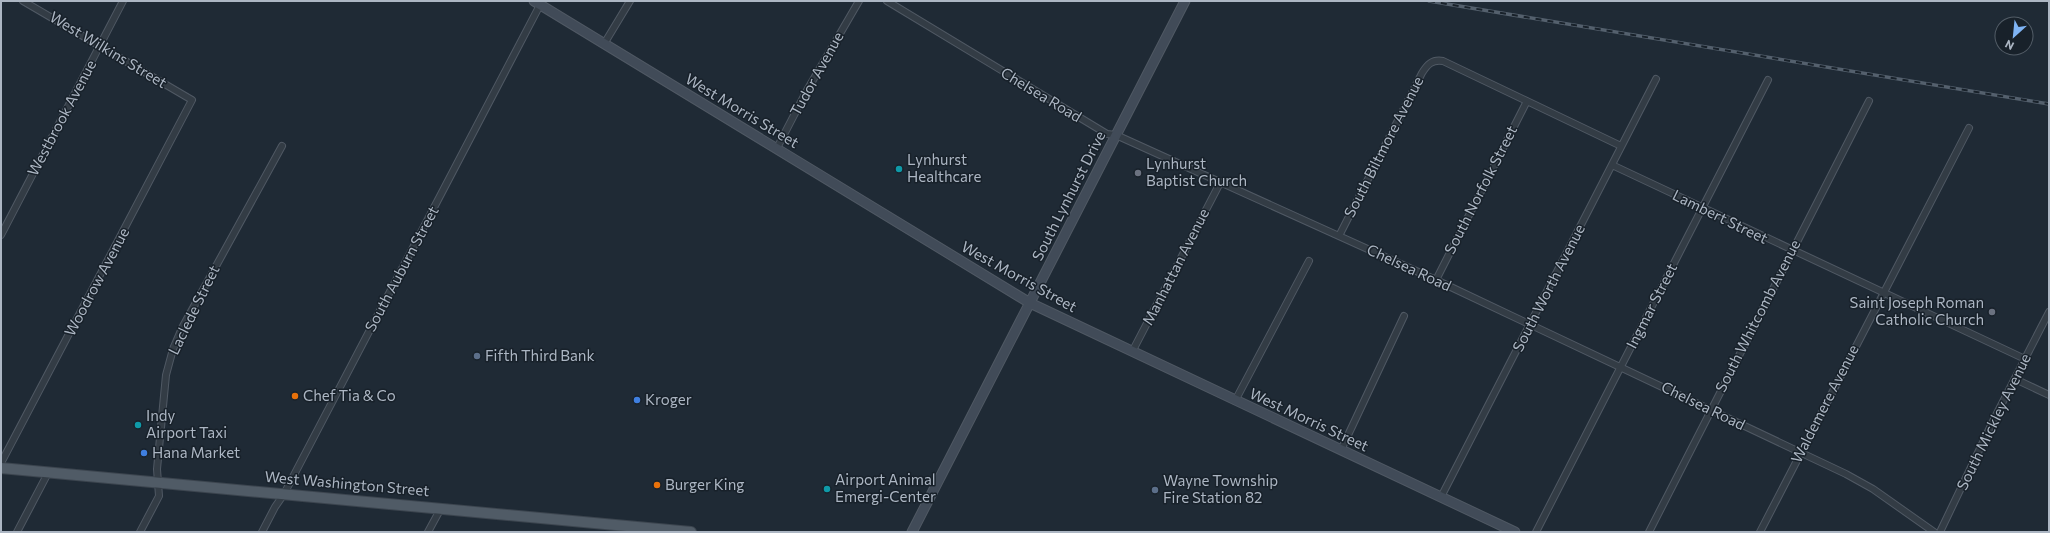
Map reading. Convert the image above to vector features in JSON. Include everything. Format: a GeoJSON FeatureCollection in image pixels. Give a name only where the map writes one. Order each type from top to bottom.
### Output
{"type":"FeatureCollection","features":[{"type":"Feature","properties":{"kind":"main road","name":"South Lynhurst Drive"},"geometry":{"type":"LineString","coordinates":[[912,532],[1185,1]]}},
{"type":"Feature","properties":{"kind":"main road","name":"West Morris Street"},"geometry":{"type":"LineString","coordinates":[[537,3],[1030,303],[1515,532]]}},
{"type":"Feature","properties":{"kind":"main road","name":"West Washington Street"},"geometry":{"type":"LineString","coordinates":[[1,468],[691,532]]}},
{"type":"Feature","properties":{"kind":"street","name":"West Wilkins Street"},"geometry":{"type":"LineString","coordinates":[[23,1],[192,100]]}},
{"type":"Feature","properties":{"kind":"street","name":"Westbrook Avenue"},"geometry":{"type":"LineString","coordinates":[[1,235],[123,1]]}},
{"type":"Feature","properties":{"kind":"street"},"geometry":{"type":"LineString","coordinates":[[604,44],[630,1]]}},
{"type":"Feature","properties":{"kind":"street","name":"Tudor Avenue"},"geometry":{"type":"LineString","coordinates":[[777,148],[806,92],[859,1]]}},
{"type":"Feature","properties":{"kind":"street","name":"Chelsea Road"},"geometry":{"type":"LineString","coordinates":[[887,1],[1074,116],[1107,134],[1116,135],[1436,280],[1711,409],[1860,482],[1934,532]]}},
{"type":"Feature","properties":{"kind":"street","name":"South Auburn Street"},"geometry":{"type":"LineString","coordinates":[[262,532],[274,507],[284,494],[537,3]]}},
{"type":"Feature","properties":{"kind":"street","name":"South Biltmore Avenue"},"geometry":{"type":"LineString","coordinates":[[1338,236],[1427,65],[1433,61],[1443,61],[1527,101]]}},
{"type":"Feature","properties":{"kind":"street","name":"South Worth Avenue"},"geometry":{"type":"LineString","coordinates":[[1441,497],[1656,79]]}},
{"type":"Feature","properties":{"kind":"street","name":"Ingmar Street"},"geometry":{"type":"LineString","coordinates":[[1536,532],[1768,80]]}},
{"type":"Feature","properties":{"kind":"street","name":"Woodrow Avenue"},"geometry":{"type":"LineString","coordinates":[[1,463],[192,100]]}},
{"type":"Feature","properties":{"kind":"street"},"geometry":{"type":"LineString","coordinates":[[1527,101],[1621,146]]}},
{"type":"Feature","properties":{"kind":"street","name":"South Norfolk Street"},"geometry":{"type":"LineString","coordinates":[[1436,280],[1527,101]]}},
{"type":"Feature","properties":{"kind":"street","name":"South Whitcomb Avenue"},"geometry":{"type":"LineString","coordinates":[[1649,532],[1869,101]]}},
{"type":"Feature","properties":{"kind":"street","name":"Waldemere Avenue"},"geometry":{"type":"LineString","coordinates":[[1760,532],[1800,452],[1969,128]]}},
{"type":"Feature","properties":{"kind":"street","name":"Laclede Street"},"geometry":{"type":"LineString","coordinates":[[140,532],[158,497],[156,469],[166,375],[172,349],[182,328],[282,146]]}},
{"type":"Feature","properties":{"kind":"street","name":"Lambert Street"},"geometry":{"type":"LineString","coordinates":[[1612,165],[1792,251],[2025,359]]}},
{"type":"Feature","properties":{"kind":"street","name":"Manhattan Avenue"},"geometry":{"type":"LineString","coordinates":[[1132,352],[1220,183]]}},
{"type":"Feature","properties":{"kind":"street"},"geometry":{"type":"LineString","coordinates":[[1235,401],[1309,261]]}},
{"type":"Feature","properties":{"kind":"street","name":"South Mickley Avenue"},"geometry":{"type":"LineString","coordinates":[[1940,532],[2049,312]]}},
{"type":"Feature","properties":{"kind":"street"},"geometry":{"type":"LineString","coordinates":[[1341,450],[1404,316]]}},
{"type":"Feature","properties":{"kind":"street"},"geometry":{"type":"LineString","coordinates":[[2015,379],[2049,395]]}},
{"type":"Feature","properties":{"kind":"street"},"geometry":{"type":"LineString","coordinates":[[18,532],[48,473]]}},
{"type":"Feature","properties":{"kind":"street"},"geometry":{"type":"LineString","coordinates":[[428,532],[440,508]]}},
{"type":"Feature","properties":{"kind":"railway"},"geometry":{"type":"LineString","coordinates":[[1429,1],[2049,104]]}},
{"type":"Feature","properties":{"kind":"place","name":"Lynhurst Healthcare"},"geometry":{"type":"Point","coordinates":[899,169]}},
{"type":"Feature","properties":{"kind":"place","name":"Lynhurst Baptist Church"},"geometry":{"type":"Point","coordinates":[1138,173]}},
{"type":"Feature","properties":{"kind":"place","name":"Saint Joseph Roman Catholic Church"},"geometry":{"type":"Point","coordinates":[1992,312]}},
{"type":"Feature","properties":{"kind":"place","name":"Fifth Third Bank"},"geometry":{"type":"Point","coordinates":[477,356]}},
{"type":"Feature","properties":{"kind":"place","name":"Chef Tia & Co"},"geometry":{"type":"Point","coordinates":[295,396]}},
{"type":"Feature","properties":{"kind":"place","name":"Kroger"},"geometry":{"type":"Point","coordinates":[637,400]}},
{"type":"Feature","properties":{"kind":"place","name":"Indy Airport Taxi"},"geometry":{"type":"Point","coordinates":[138,425]}},
{"type":"Feature","properties":{"kind":"place","name":"Hana Market"},"geometry":{"type":"Point","coordinates":[144,453]}},
{"type":"Feature","properties":{"kind":"place","name":"Burger King"},"geometry":{"type":"Point","coordinates":[657,485]}},
{"type":"Feature","properties":{"kind":"place","name":"Airport Animal Emergi-Center"},"geometry":{"type":"Point","coordinates":[827,489]}},
{"type":"Feature","properties":{"kind":"place","name":"Wayne Township Fire Station 82"},"geometry":{"type":"Point","coordinates":[1155,490]}}]}
